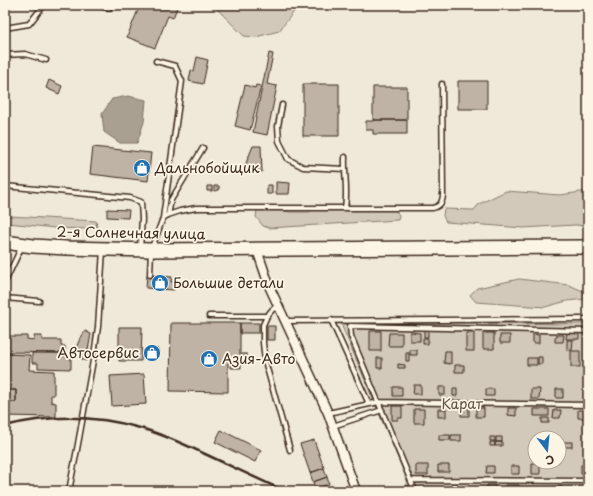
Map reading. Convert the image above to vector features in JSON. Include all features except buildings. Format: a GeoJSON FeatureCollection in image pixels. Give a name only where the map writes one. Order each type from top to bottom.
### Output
{"type":"FeatureCollection","features":[{"type":"Feature","properties":{"kind":"main road","name":"2-я Солнечная улица"},"geometry":{"type":"LineString","coordinates":[[5,242],[22,245],[103,250],[588,247]]}},
{"type":"Feature","properties":{"kind":"street"},"geometry":{"type":"LineString","coordinates":[[257,250],[270,288],[328,413],[356,491]]}},
{"type":"Feature","properties":{"kind":"lane"},"geometry":{"type":"LineString","coordinates":[[5,28],[29,24],[44,5],[46,5]]}},
{"type":"Feature","properties":{"kind":"lane"},"geometry":{"type":"LineString","coordinates":[[98,5],[109,8]]}},
{"type":"Feature","properties":{"kind":"lane"},"geometry":{"type":"LineString","coordinates":[[5,55],[25,54],[46,60]]}},
{"type":"Feature","properties":{"kind":"lane"},"geometry":{"type":"LineString","coordinates":[[145,250],[163,218],[182,80],[175,66],[156,61]]}},
{"type":"Feature","properties":{"kind":"lane"},"geometry":{"type":"LineString","coordinates":[[163,218],[180,211],[196,208],[433,208],[439,206],[442,202],[442,84]]}},
{"type":"Feature","properties":{"kind":"lane"},"geometry":{"type":"LineString","coordinates":[[282,105],[278,126],[279,141],[288,159],[303,167],[344,168]]}},
{"type":"Feature","properties":{"kind":"lane"},"geometry":{"type":"LineString","coordinates":[[168,215],[171,200],[203,148]]}},
{"type":"Feature","properties":{"kind":"lane"},"geometry":{"type":"LineString","coordinates":[[345,157],[344,168],[347,198],[346,208]]}},
{"type":"Feature","properties":{"kind":"lane"},"geometry":{"type":"LineString","coordinates":[[5,186],[130,198],[142,202],[145,250],[150,275]]}},
{"type":"Feature","properties":{"kind":"lane"},"geometry":{"type":"LineString","coordinates":[[5,282],[22,245]]}},
{"type":"Feature","properties":{"kind":"lane"},"geometry":{"type":"LineString","coordinates":[[69,491],[98,327],[103,250]]}},
{"type":"Feature","properties":{"kind":"lane"},"geometry":{"type":"LineString","coordinates":[[5,298],[39,301]]}},
{"type":"Feature","properties":{"kind":"lane"},"geometry":{"type":"LineString","coordinates":[[278,305],[267,316],[264,324],[263,342],[265,361],[290,450]]}},
{"type":"Feature","properties":{"kind":"lane"},"geometry":{"type":"LineString","coordinates":[[209,316],[267,316]]}},
{"type":"Feature","properties":{"kind":"lane"},"geometry":{"type":"LineString","coordinates":[[286,321],[588,319]]}},
{"type":"Feature","properties":{"kind":"lane"},"geometry":{"type":"LineString","coordinates":[[331,320],[369,404]]}},
{"type":"Feature","properties":{"kind":"lane"},"geometry":{"type":"LineString","coordinates":[[401,491],[414,489],[351,336],[350,326],[588,331]]}},
{"type":"Feature","properties":{"kind":"lane"},"geometry":{"type":"LineString","coordinates":[[328,413],[379,402],[588,405]]}},
{"type":"Feature","properties":{"kind":"lane"},"geometry":{"type":"LineString","coordinates":[[333,426],[382,410]]}},
{"type":"Feature","properties":{"kind":"lane"},"geometry":{"type":"LineString","coordinates":[[411,480],[588,481]]}},
{"type":"Feature","properties":{"kind":"green space"},"geometry":{"type":"Polygon","coordinates":[[[219,5],[299,5],[279,31],[256,37],[244,36],[218,10],[219,5]]]}},
{"type":"Feature","properties":{"kind":"green space"},"geometry":{"type":"Polygon","coordinates":[[[506,191],[560,195],[588,191],[588,226],[575,225],[523,228],[446,222],[443,216],[444,209],[474,210],[479,204],[506,191]]]}},
{"type":"Feature","properties":{"kind":"green space"},"geometry":{"type":"Polygon","coordinates":[[[275,209],[290,212],[310,212],[312,210],[395,210],[399,215],[398,220],[269,228],[263,226],[256,217],[257,210],[275,209]]]}},
{"type":"Feature","properties":{"kind":"green space"},"geometry":{"type":"Polygon","coordinates":[[[10,216],[96,221],[97,227],[90,229],[55,228],[8,223],[5,221],[5,218],[10,216]]]}},
{"type":"Feature","properties":{"kind":"green space"},"geometry":{"type":"Polygon","coordinates":[[[519,279],[569,285],[583,291],[585,299],[567,301],[545,307],[476,302],[470,295],[477,288],[519,279]]]}},
{"type":"Feature","properties":{"kind":"green space","name":"Карат"},"geometry":{"type":"Polygon","coordinates":[[[351,322],[588,324],[588,491],[408,491],[406,488],[405,475],[341,324],[351,322]]]}},
{"type":"Feature","properties":{"kind":"shaded area"},"geometry":{"type":"Polygon","coordinates":[[[128,96],[146,100],[144,122],[137,143],[120,143],[104,132],[102,114],[112,99],[128,96]]]}},
{"type":"Feature","properties":{"kind":"railway"},"geometry":{"type":"LineString","coordinates":[[5,426],[22,422],[55,418],[90,419],[123,424],[148,430],[173,440],[285,491]]}},
{"type":"Feature","properties":{"kind":"place","name":"Дальнобойщик"},"geometry":{"type":"Point","coordinates":[142,168]}},
{"type":"Feature","properties":{"kind":"place","name":"Большие детали"},"geometry":{"type":"Point","coordinates":[160,283]}},
{"type":"Feature","properties":{"kind":"place","name":"Автосервис"},"geometry":{"type":"Point","coordinates":[152,353]}},
{"type":"Feature","properties":{"kind":"place","name":"Азия-Авто"},"geometry":{"type":"Point","coordinates":[209,359]}}]}
